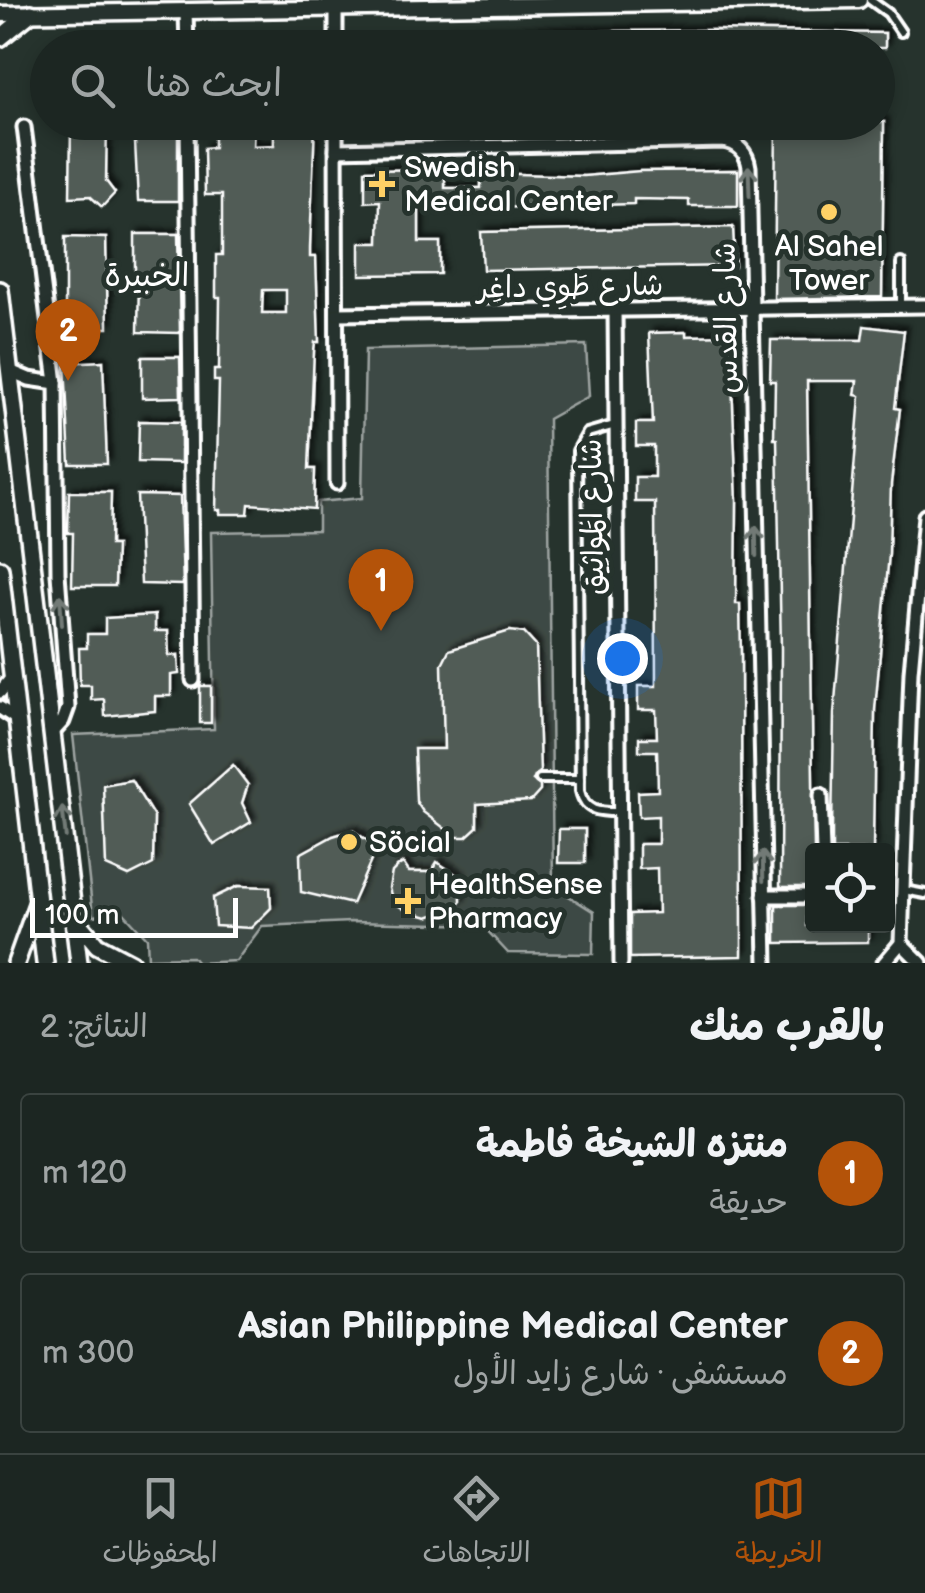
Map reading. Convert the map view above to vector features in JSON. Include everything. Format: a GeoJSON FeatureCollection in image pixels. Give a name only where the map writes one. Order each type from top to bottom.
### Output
{"type":"FeatureCollection","features":[{"type":"Feature","properties":{"kind":"main road"},"geometry":{"type":"LineString","coordinates":[[0,38],[31,13]]}},
{"type":"Feature","properties":{"kind":"main road"},"geometry":{"type":"LineString","coordinates":[[0,290],[78,963]]}},
{"type":"Feature","properties":{"kind":"main road"},"geometry":{"type":"LineString","coordinates":[[0,569],[45,963]]}},
{"type":"Feature","properties":{"kind":"main road"},"geometry":{"type":"LineString","coordinates":[[16,963],[39,895]]}},
{"type":"Feature","properties":{"kind":"main road"},"geometry":{"type":"LineString","coordinates":[[75,919],[98,945],[131,963]]}},
{"type":"Feature","properties":{"kind":"street"},"geometry":{"type":"LineString","coordinates":[[0,14],[859,0]]}},
{"type":"Feature","properties":{"kind":"street"},"geometry":{"type":"LineString","coordinates":[[336,8],[336,30]]}},
{"type":"Feature","properties":{"kind":"street"},"geometry":{"type":"LineString","coordinates":[[186,11],[187,30]]}},
{"type":"Feature","properties":{"kind":"street"},"geometry":{"type":"LineString","coordinates":[[24,126],[56,383],[58,573],[68,707],[63,722],[53,732]]}},
{"type":"Feature","properties":{"kind":"street"},"geometry":{"type":"LineString","coordinates":[[188,140],[193,680]]}},
{"type":"Feature","properties":{"kind":"street"},"geometry":{"type":"LineString","coordinates":[[336,140],[337,483]]}},
{"type":"Feature","properties":{"kind":"street","name":"شارع القدس"},"geometry":{"type":"LineString","coordinates":[[336,150],[698,141],[734,144],[743,151],[749,167],[766,963]]}},
{"type":"Feature","properties":{"kind":"street","name":"شارع طَوِي داغِر"},"geometry":{"type":"LineString","coordinates":[[336,314],[925,306]]}},
{"type":"Feature","properties":{"kind":"street","name":"شارع المَواثِيق"},"geometry":{"type":"LineString","coordinates":[[615,310],[621,963]]}},
{"type":"Feature","properties":{"kind":"street"},"geometry":{"type":"LineString","coordinates":[[10,371],[29,380],[56,383]]}},
{"type":"Feature","properties":{"kind":"street"},"geometry":{"type":"LineString","coordinates":[[884,963],[900,943],[925,516]]}},
{"type":"Feature","properties":{"kind":"street"},"geometry":{"type":"LineString","coordinates":[[0,692],[13,676]]}},
{"type":"Feature","properties":{"kind":"street"},"geometry":{"type":"LineString","coordinates":[[0,708],[18,720]]}},
{"type":"Feature","properties":{"kind":"street"},"geometry":{"type":"LineString","coordinates":[[821,796],[823,843]]}},
{"type":"Feature","properties":{"kind":"street"},"geometry":{"type":"LineString","coordinates":[[764,896],[805,896]]}},
{"type":"Feature","properties":{"kind":"street"},"geometry":{"type":"LineString","coordinates":[[900,943],[921,963]]}},
{"type":"Feature","properties":{"kind":"lane"},"geometry":{"type":"LineString","coordinates":[[870,0],[888,12],[901,32]]}},
{"type":"Feature","properties":{"kind":"lane"},"geometry":{"type":"LineString","coordinates":[[900,307],[901,263]]}},
{"type":"Feature","properties":{"kind":"lane"},"geometry":{"type":"LineString","coordinates":[[616,425],[586,433],[578,451],[580,778],[581,798],[588,808],[620,812]]}},
{"type":"Feature","properties":{"kind":"lane"},"geometry":{"type":"LineString","coordinates":[[540,779],[580,778]]}},
{"type":"Feature","properties":{"kind":"lane"},"geometry":{"type":"LineString","coordinates":[[903,890],[923,890]]}},
{"type":"Feature","properties":{"kind":"shaded area"},"geometry":{"type":"Polygon","coordinates":[[[586,345],[589,396],[548,419],[553,886],[594,912],[593,954],[508,953],[482,925],[350,922],[262,926],[236,961],[197,963],[192,957],[148,958],[147,938],[123,912],[93,916],[73,735],[214,729],[211,532],[318,530],[318,502],[362,498],[365,350],[586,345]]]}},
{"type":"Feature","properties":{"kind":"building"},"geometry":{"type":"Polygon","coordinates":[[[71,140],[107,140],[106,181],[115,193],[102,207],[90,196],[70,197],[71,140]]]}},
{"type":"Feature","properties":{"kind":"building"},"geometry":{"type":"Polygon","coordinates":[[[135,140],[178,140],[178,201],[138,201],[135,140]]]}},
{"type":"Feature","properties":{"kind":"building"},"geometry":{"type":"Polygon","coordinates":[[[214,140],[253,140],[253,146],[274,145],[274,140],[314,140],[310,257],[316,257],[319,342],[315,342],[314,351],[309,469],[315,469],[314,509],[249,504],[248,514],[220,514],[216,510],[219,381],[214,381],[214,370],[219,370],[220,297],[216,297],[216,255],[222,255],[222,195],[205,195],[204,148],[214,147],[214,140]],[[263,290],[262,313],[286,313],[286,290],[263,290]]]}},
{"type":"Feature","properties":{"kind":"building","name":"Al Sahel Tower"},"geometry":{"type":"Polygon","coordinates":[[[776,140],[884,140],[882,297],[774,299],[776,140]]]}},
{"type":"Feature","properties":{"kind":"building"},"geometry":{"type":"Polygon","coordinates":[[[445,169],[445,188],[481,188],[481,173],[584,176],[738,170],[738,206],[689,206],[689,200],[634,199],[634,204],[451,209],[451,201],[419,201],[419,242],[440,242],[440,274],[360,275],[360,243],[379,243],[380,201],[365,202],[365,170],[445,169]]]}},
{"type":"Feature","properties":{"kind":"building"},"geometry":{"type":"Polygon","coordinates":[[[733,227],[735,266],[483,270],[481,232],[733,227]]]}},
{"type":"Feature","properties":{"kind":"building"},"geometry":{"type":"Polygon","coordinates":[[[135,234],[178,234],[180,333],[138,332],[135,234]]]}},
{"type":"Feature","properties":{"kind":"building"},"geometry":{"type":"Polygon","coordinates":[[[65,237],[106,238],[108,328],[65,328],[65,237]]]}},
{"type":"Feature","properties":{"kind":"building"},"geometry":{"type":"Polygon","coordinates":[[[864,326],[904,331],[895,408],[900,409],[875,710],[873,843],[832,843],[834,714],[860,396],[855,395],[857,381],[807,381],[814,843],[805,843],[805,887],[780,887],[781,649],[771,340],[862,340],[864,326]]]}},
{"type":"Feature","properties":{"kind":"building"},"geometry":{"type":"Polygon","coordinates":[[[686,332],[686,336],[730,335],[737,501],[736,604],[740,604],[742,956],[630,958],[630,914],[658,913],[657,868],[639,869],[639,844],[658,844],[658,816],[639,817],[638,792],[658,791],[657,751],[639,751],[639,738],[657,738],[656,710],[638,710],[638,686],[656,686],[655,502],[635,502],[635,477],[654,477],[654,446],[636,446],[636,423],[653,423],[649,333],[686,332]]]}},
{"type":"Feature","properties":{"kind":"building"},"geometry":{"type":"Polygon","coordinates":[[[142,357],[180,357],[181,397],[142,398],[142,357]]]}},
{"type":"Feature","properties":{"kind":"building"},"geometry":{"type":"Polygon","coordinates":[[[103,361],[107,464],[70,464],[65,363],[103,361]]]}},
{"type":"Feature","properties":{"kind":"building"},"geometry":{"type":"Polygon","coordinates":[[[139,421],[181,422],[181,463],[138,462],[139,421]]]}},
{"type":"Feature","properties":{"kind":"building"},"geometry":{"type":"Polygon","coordinates":[[[69,492],[111,492],[110,545],[116,545],[115,586],[72,586],[69,492]]]}},
{"type":"Feature","properties":{"kind":"building"},"geometry":{"type":"Polygon","coordinates":[[[137,495],[180,496],[183,585],[141,584],[137,495]]]}},
{"type":"Feature","properties":{"kind":"building"},"geometry":{"type":"Polygon","coordinates":[[[155,615],[155,631],[168,631],[169,656],[178,655],[179,674],[171,675],[171,696],[155,696],[155,711],[105,716],[104,699],[91,700],[91,685],[80,685],[79,648],[87,648],[87,634],[105,634],[105,618],[155,615]]]}},
{"type":"Feature","properties":{"kind":"building"},"geometry":{"type":"Polygon","coordinates":[[[510,631],[524,633],[536,646],[540,772],[533,780],[540,791],[531,801],[477,804],[477,827],[466,837],[456,837],[423,812],[416,801],[414,749],[444,749],[442,664],[449,650],[510,631]]]}},
{"type":"Feature","properties":{"kind":"building"},"geometry":{"type":"Polygon","coordinates":[[[200,686],[211,686],[211,723],[200,723],[200,686]]]}},
{"type":"Feature","properties":{"kind":"building"},"geometry":{"type":"Polygon","coordinates":[[[233,765],[248,785],[242,803],[251,822],[214,845],[189,804],[233,765]]]}},
{"type":"Feature","properties":{"kind":"building"},"geometry":{"type":"Polygon","coordinates":[[[131,780],[154,817],[153,864],[129,876],[106,866],[103,785],[131,780]]]}},
{"type":"Feature","properties":{"kind":"building"},"geometry":{"type":"Polygon","coordinates":[[[559,829],[585,829],[585,863],[558,863],[559,829]]]}},
{"type":"Feature","properties":{"kind":"building"},"geometry":{"type":"Polygon","coordinates":[[[352,830],[377,847],[352,904],[301,892],[300,854],[352,830]]]}},
{"type":"Feature","properties":{"kind":"building"},"geometry":{"type":"Polygon","coordinates":[[[437,862],[460,877],[461,901],[456,907],[428,917],[393,902],[389,888],[397,867],[403,863],[409,872],[431,872],[437,862]]]}},
{"type":"Feature","properties":{"kind":"building"},"geometry":{"type":"Polygon","coordinates":[[[238,886],[270,887],[271,908],[251,928],[215,926],[213,898],[238,886]]]}},
{"type":"Feature","properties":{"kind":"building"},"geometry":{"type":"Polygon","coordinates":[[[776,905],[805,905],[805,933],[868,933],[868,942],[776,943],[776,905]]]}},
{"type":"Feature","properties":{"kind":"place","name":"Swedish Medical Center"},"geometry":{"type":"Point","coordinates":[382,184]}},
{"type":"Feature","properties":{"kind":"place","name":"Al Sahel Tower"},"geometry":{"type":"Point","coordinates":[829,212]}},
{"type":"Feature","properties":{"kind":"place","name":"Asian Philippine Medical Center"},"geometry":{"type":"Point","coordinates":[68,381]}},
{"type":"Feature","properties":{"kind":"place","name":"منتزه الشيخة فاطمة"},"geometry":{"type":"Point","coordinates":[381,631]}},
{"type":"Feature","properties":{"kind":"place","name":"Söcial"},"geometry":{"type":"Point","coordinates":[349,842]}},
{"type":"Feature","properties":{"kind":"place","name":"HealthSense Pharmacy"},"geometry":{"type":"Point","coordinates":[408,901]}},
{"type":"Feature","properties":{"kind":"district","name":"الخبيرة"},"geometry":{"type":"Point","coordinates":[147,275]}}]}
